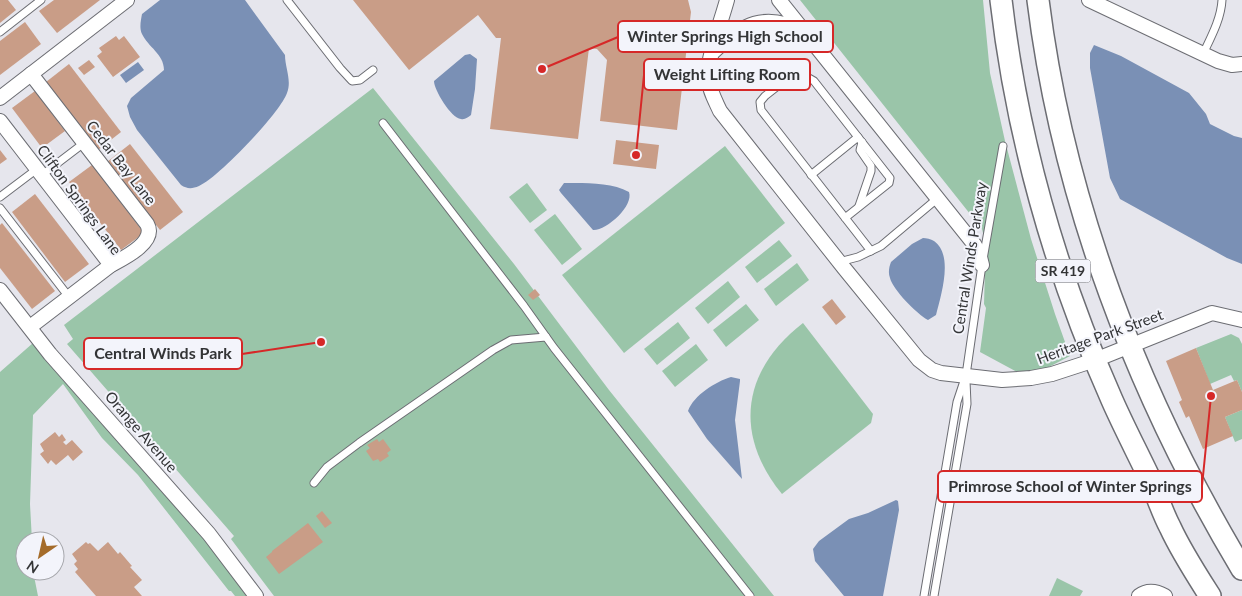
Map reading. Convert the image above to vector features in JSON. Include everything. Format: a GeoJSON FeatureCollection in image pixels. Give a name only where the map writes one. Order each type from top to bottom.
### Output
{"type":"FeatureCollection","features":[{"type":"Feature","properties":{"kind":"main road","name":"SR 419"},"geometry":{"type":"LineString","coordinates":[[1001,0],[1013,76],[1034,173],[1062,268],[1112,401],[1151,482],[1170,527],[1210,596]]}},
{"type":"Feature","properties":{"kind":"main road","name":"SR 419"},"geometry":{"type":"LineString","coordinates":[[1038,0],[1056,105],[1072,172],[1096,256],[1146,386],[1184,465],[1242,569]]}},
{"type":"Feature","properties":{"kind":"street"},"geometry":{"type":"LineString","coordinates":[[0,98],[128,0]]}},
{"type":"Feature","properties":{"kind":"street","name":"Heritage Park Street"},"geometry":{"type":"LineString","coordinates":[[728,0],[712,54],[708,77],[711,92],[720,111],[919,360],[932,370],[941,373],[1002,380],[1031,378],[1052,374],[1095,360],[1212,313],[1242,320]]}},
{"type":"Feature","properties":{"kind":"street"},"geometry":{"type":"LineString","coordinates":[[779,0],[974,244],[982,265]]}},
{"type":"Feature","properties":{"kind":"street"},"geometry":{"type":"LineString","coordinates":[[1096,2],[1203,54],[1232,65],[1242,64]]}},
{"type":"Feature","properties":{"kind":"street"},"geometry":{"type":"LineString","coordinates":[[712,54],[725,40],[743,28],[759,22],[775,21],[791,26],[806,34]]}},
{"type":"Feature","properties":{"kind":"street","name":"Cedar Bay Lane"},"geometry":{"type":"LineString","coordinates":[[31,74],[149,229],[149,236],[144,243],[111,265]]}},
{"type":"Feature","properties":{"kind":"street","name":"Clifton Springs Lane"},"geometry":{"type":"LineString","coordinates":[[0,121],[111,265],[30,327]]}},
{"type":"Feature","properties":{"kind":"street","name":"Orange Avenue"},"geometry":{"type":"LineString","coordinates":[[0,290],[50,354],[209,534],[256,596]]}},
{"type":"Feature","properties":{"kind":"street"},"geometry":{"type":"LineString","coordinates":[[1138,596],[1144,592],[1155,592],[1165,596]]}},
{"type":"Feature","properties":{"kind":"lane"},"geometry":{"type":"LineString","coordinates":[[0,32],[41,0]]}},
{"type":"Feature","properties":{"kind":"lane"},"geometry":{"type":"LineString","coordinates":[[287,0],[351,80],[356,81],[373,70]]}},
{"type":"Feature","properties":{"kind":"lane"},"geometry":{"type":"LineString","coordinates":[[1203,54],[1218,20],[1222,0]]}},
{"type":"Feature","properties":{"kind":"lane"},"geometry":{"type":"LineString","coordinates":[[845,218],[889,183],[890,178],[814,81],[800,73],[793,74],[765,96],[760,102],[761,110],[845,218],[871,251]]}},
{"type":"Feature","properties":{"kind":"lane"},"geometry":{"type":"LineString","coordinates":[[383,123],[546,337],[750,596]]}},
{"type":"Feature","properties":{"kind":"lane"},"geometry":{"type":"LineString","coordinates":[[811,174],[860,140]]}},
{"type":"Feature","properties":{"kind":"lane"},"geometry":{"type":"LineString","coordinates":[[858,208],[871,171],[871,166],[860,150],[860,140]]}},
{"type":"Feature","properties":{"kind":"lane"},"geometry":{"type":"LineString","coordinates":[[0,197],[84,143]]}},
{"type":"Feature","properties":{"kind":"lane","name":"Central Winds Parkway"},"geometry":{"type":"LineString","coordinates":[[924,596],[957,402],[966,375],[982,265],[1004,146]]}},
{"type":"Feature","properties":{"kind":"lane"},"geometry":{"type":"LineString","coordinates":[[839,262],[858,257],[882,246],[938,198]]}},
{"type":"Feature","properties":{"kind":"lane"},"geometry":{"type":"LineString","coordinates":[[0,208],[69,297]]}},
{"type":"Feature","properties":{"kind":"lane"},"geometry":{"type":"LineString","coordinates":[[314,483],[327,467],[359,443],[493,350],[511,340],[546,337]]}},
{"type":"Feature","properties":{"kind":"lane","name":"Central Winds Parkway"},"geometry":{"type":"LineString","coordinates":[[934,596],[967,404],[966,375]]}},
{"type":"Feature","properties":{"kind":"green space"},"geometry":{"type":"Polygon","coordinates":[[[800,0],[983,0],[990,73],[1005,141],[1031,239],[1070,356],[1045,369],[1019,373],[980,352],[986,308],[984,304],[985,270],[989,269],[986,237],[982,229],[800,0]]]}},
{"type":"Feature","properties":{"kind":"green space"},"geometry":{"type":"Polygon","coordinates":[[[373,88],[514,264],[609,390],[774,596],[274,596],[231,539],[234,536],[67,344],[73,339],[64,325],[373,88]]]}},
{"type":"Feature","properties":{"kind":"green space"},"geometry":{"type":"Polygon","coordinates":[[[725,146],[785,223],[624,353],[562,275],[725,146]]]}},
{"type":"Feature","properties":{"kind":"green space"},"geometry":{"type":"Polygon","coordinates":[[[527,183],[547,210],[530,223],[509,197],[527,183]]]}},
{"type":"Feature","properties":{"kind":"green space"},"geometry":{"type":"Polygon","coordinates":[[[555,214],[582,249],[562,265],[534,230],[555,214]]]}},
{"type":"Feature","properties":{"kind":"green space"},"geometry":{"type":"Polygon","coordinates":[[[779,240],[792,256],[757,283],[745,267],[779,240]]]}},
{"type":"Feature","properties":{"kind":"green space"},"geometry":{"type":"Polygon","coordinates":[[[797,263],[809,280],[776,306],[764,289],[797,263]]]}},
{"type":"Feature","properties":{"kind":"green space"},"geometry":{"type":"Polygon","coordinates":[[[728,281],[740,297],[708,324],[695,308],[728,281]]]}},
{"type":"Feature","properties":{"kind":"green space"},"geometry":{"type":"Polygon","coordinates":[[[746,304],[759,320],[726,347],[713,330],[746,304]]]}},
{"type":"Feature","properties":{"kind":"green space"},"geometry":{"type":"Polygon","coordinates":[[[678,322],[690,338],[657,365],[644,349],[678,322]]]}},
{"type":"Feature","properties":{"kind":"green space"},"geometry":{"type":"Polygon","coordinates":[[[803,323],[873,414],[871,423],[782,494],[766,471],[756,449],[751,426],[751,404],[757,382],[767,361],[783,341],[803,323]]]}},
{"type":"Feature","properties":{"kind":"green space"},"geometry":{"type":"Polygon","coordinates":[[[1231,334],[1239,338],[1242,344],[1242,392],[1237,380],[1234,381],[1231,375],[1210,384],[1196,348],[1231,334]]]}},
{"type":"Feature","properties":{"kind":"green space"},"geometry":{"type":"Polygon","coordinates":[[[33,343],[204,539],[247,596],[235,596],[229,591],[138,475],[102,438],[63,384],[33,415],[30,504],[31,531],[15,531],[15,581],[35,581],[38,596],[0,596],[0,372],[33,343]]]}},
{"type":"Feature","properties":{"kind":"green space"},"geometry":{"type":"Polygon","coordinates":[[[696,344],[708,360],[675,387],[662,371],[696,344]]]}},
{"type":"Feature","properties":{"kind":"green space"},"geometry":{"type":"Polygon","coordinates":[[[1242,410],[1242,439],[1235,442],[1225,417],[1242,410]]]}},
{"type":"Feature","properties":{"kind":"green space"},"geometry":{"type":"Polygon","coordinates":[[[1057,578],[1083,591],[1080,596],[1049,596],[1057,578]]]}},
{"type":"Feature","properties":{"kind":"water"},"geometry":{"type":"Polygon","coordinates":[[[160,0],[245,0],[285,55],[289,83],[287,93],[282,102],[248,144],[208,181],[194,188],[187,188],[181,185],[137,130],[127,106],[131,98],[164,70],[159,55],[145,39],[140,27],[142,14],[160,0]]]}},
{"type":"Feature","properties":{"kind":"water"},"geometry":{"type":"Polygon","coordinates":[[[1094,45],[1121,56],[1189,93],[1206,114],[1210,124],[1242,138],[1242,264],[1227,258],[1120,199],[1110,178],[1090,68],[1090,53],[1094,45]]]}},
{"type":"Feature","properties":{"kind":"water"},"geometry":{"type":"Polygon","coordinates":[[[470,54],[477,59],[475,89],[471,115],[462,119],[448,109],[437,91],[434,81],[465,55],[470,54]]]}},
{"type":"Feature","properties":{"kind":"water"},"geometry":{"type":"Polygon","coordinates":[[[138,62],[144,70],[126,83],[120,75],[138,62]]]}},
{"type":"Feature","properties":{"kind":"water"},"geometry":{"type":"Polygon","coordinates":[[[564,183],[614,186],[629,192],[629,198],[618,217],[605,226],[593,230],[559,190],[564,183]]]}},
{"type":"Feature","properties":{"kind":"water"},"geometry":{"type":"Polygon","coordinates":[[[923,238],[933,240],[940,247],[945,265],[943,286],[936,315],[928,320],[900,295],[892,283],[889,274],[891,262],[912,244],[923,238]]]}},
{"type":"Feature","properties":{"kind":"water"},"geometry":{"type":"Polygon","coordinates":[[[731,377],[740,379],[735,420],[742,479],[707,439],[688,411],[695,400],[706,390],[718,382],[731,377]]]}},
{"type":"Feature","properties":{"kind":"water"},"geometry":{"type":"Polygon","coordinates":[[[896,500],[898,501],[899,510],[883,596],[844,596],[815,561],[813,549],[819,541],[849,519],[868,513],[896,500]]]}},
{"type":"Feature","properties":{"kind":"building"},"geometry":{"type":"Polygon","coordinates":[[[0,0],[8,0],[16,10],[0,23],[0,0]]]}},
{"type":"Feature","properties":{"kind":"building"},"geometry":{"type":"Polygon","coordinates":[[[54,0],[100,0],[57,33],[39,11],[54,0]]]}},
{"type":"Feature","properties":{"kind":"building"},"geometry":{"type":"Polygon","coordinates":[[[353,0],[688,0],[691,12],[677,130],[600,121],[607,60],[597,49],[589,48],[578,139],[490,129],[501,38],[496,38],[478,15],[409,70],[353,0]]]}},
{"type":"Feature","properties":{"kind":"building"},"geometry":{"type":"Polygon","coordinates":[[[25,22],[41,44],[0,75],[0,41],[25,22]]]}},
{"type":"Feature","properties":{"kind":"building"},"geometry":{"type":"Polygon","coordinates":[[[116,36],[119,40],[124,36],[140,57],[113,77],[97,56],[102,52],[99,48],[116,36]]]}},
{"type":"Feature","properties":{"kind":"building"},"geometry":{"type":"Polygon","coordinates":[[[89,60],[95,67],[84,75],[78,68],[89,60]]]}},
{"type":"Feature","properties":{"kind":"building"},"geometry":{"type":"Polygon","coordinates":[[[69,64],[121,132],[98,150],[46,82],[69,64]]]}},
{"type":"Feature","properties":{"kind":"building"},"geometry":{"type":"Polygon","coordinates":[[[35,91],[65,131],[42,148],[12,108],[35,91]]]}},
{"type":"Feature","properties":{"kind":"building"},"geometry":{"type":"Polygon","coordinates":[[[616,140],[659,145],[656,169],[613,164],[616,140]]]}},
{"type":"Feature","properties":{"kind":"building"},"geometry":{"type":"Polygon","coordinates":[[[130,144],[183,212],[160,230],[107,162],[130,144]]]}},
{"type":"Feature","properties":{"kind":"building"},"geometry":{"type":"Polygon","coordinates":[[[0,150],[7,159],[0,164],[0,150]]]}},
{"type":"Feature","properties":{"kind":"building"},"geometry":{"type":"Polygon","coordinates":[[[92,165],[144,233],[121,250],[69,182],[92,165]]]}},
{"type":"Feature","properties":{"kind":"building"},"geometry":{"type":"Polygon","coordinates":[[[35,194],[89,264],[65,282],[12,212],[35,194]]]}},
{"type":"Feature","properties":{"kind":"building"},"geometry":{"type":"Polygon","coordinates":[[[2,223],[55,291],[32,309],[0,268],[0,225],[2,223]]]}},
{"type":"Feature","properties":{"kind":"building"},"geometry":{"type":"Polygon","coordinates":[[[535,289],[540,295],[533,300],[528,295],[535,289]]]}},
{"type":"Feature","properties":{"kind":"building"},"geometry":{"type":"Polygon","coordinates":[[[832,299],[846,317],[836,325],[822,307],[832,299]]]}},
{"type":"Feature","properties":{"kind":"building"},"geometry":{"type":"Polygon","coordinates":[[[1196,348],[1213,390],[1237,380],[1242,392],[1242,410],[1225,417],[1233,436],[1203,449],[1189,416],[1186,418],[1179,402],[1182,400],[1166,361],[1196,348]]]}},
{"type":"Feature","properties":{"kind":"building"},"geometry":{"type":"Polygon","coordinates":[[[55,432],[59,437],[62,434],[66,440],[63,442],[66,445],[72,440],[83,452],[73,461],[68,455],[56,465],[51,460],[48,464],[40,454],[44,451],[40,444],[55,432]]]}},
{"type":"Feature","properties":{"kind":"building"},"geometry":{"type":"Polygon","coordinates":[[[377,439],[379,442],[383,439],[391,450],[387,453],[389,456],[380,462],[378,459],[373,461],[366,451],[370,448],[367,445],[377,439]]]}},
{"type":"Feature","properties":{"kind":"building"},"geometry":{"type":"Polygon","coordinates":[[[322,511],[332,523],[325,528],[316,516],[322,511]]]}},
{"type":"Feature","properties":{"kind":"building"},"geometry":{"type":"Polygon","coordinates":[[[308,523],[323,542],[279,574],[266,557],[308,523]]]}},
{"type":"Feature","properties":{"kind":"building"},"geometry":{"type":"Polygon","coordinates":[[[86,542],[90,543],[98,551],[108,542],[118,554],[120,552],[142,580],[134,587],[142,596],[96,596],[75,572],[78,569],[74,564],[77,561],[72,554],[86,542]]]}},
{"type":"Feature","properties":{"kind":"place","name":"Winter Springs High School"},"geometry":{"type":"Point","coordinates":[542,69]}},
{"type":"Feature","properties":{"kind":"place","name":"Weight Lifting Room"},"geometry":{"type":"Point","coordinates":[636,155]}},
{"type":"Feature","properties":{"kind":"place","name":"Central Winds Park"},"geometry":{"type":"Point","coordinates":[321,342]}},
{"type":"Feature","properties":{"kind":"place","name":"Primrose School of Winter Springs"},"geometry":{"type":"Point","coordinates":[1211,396]}}]}
